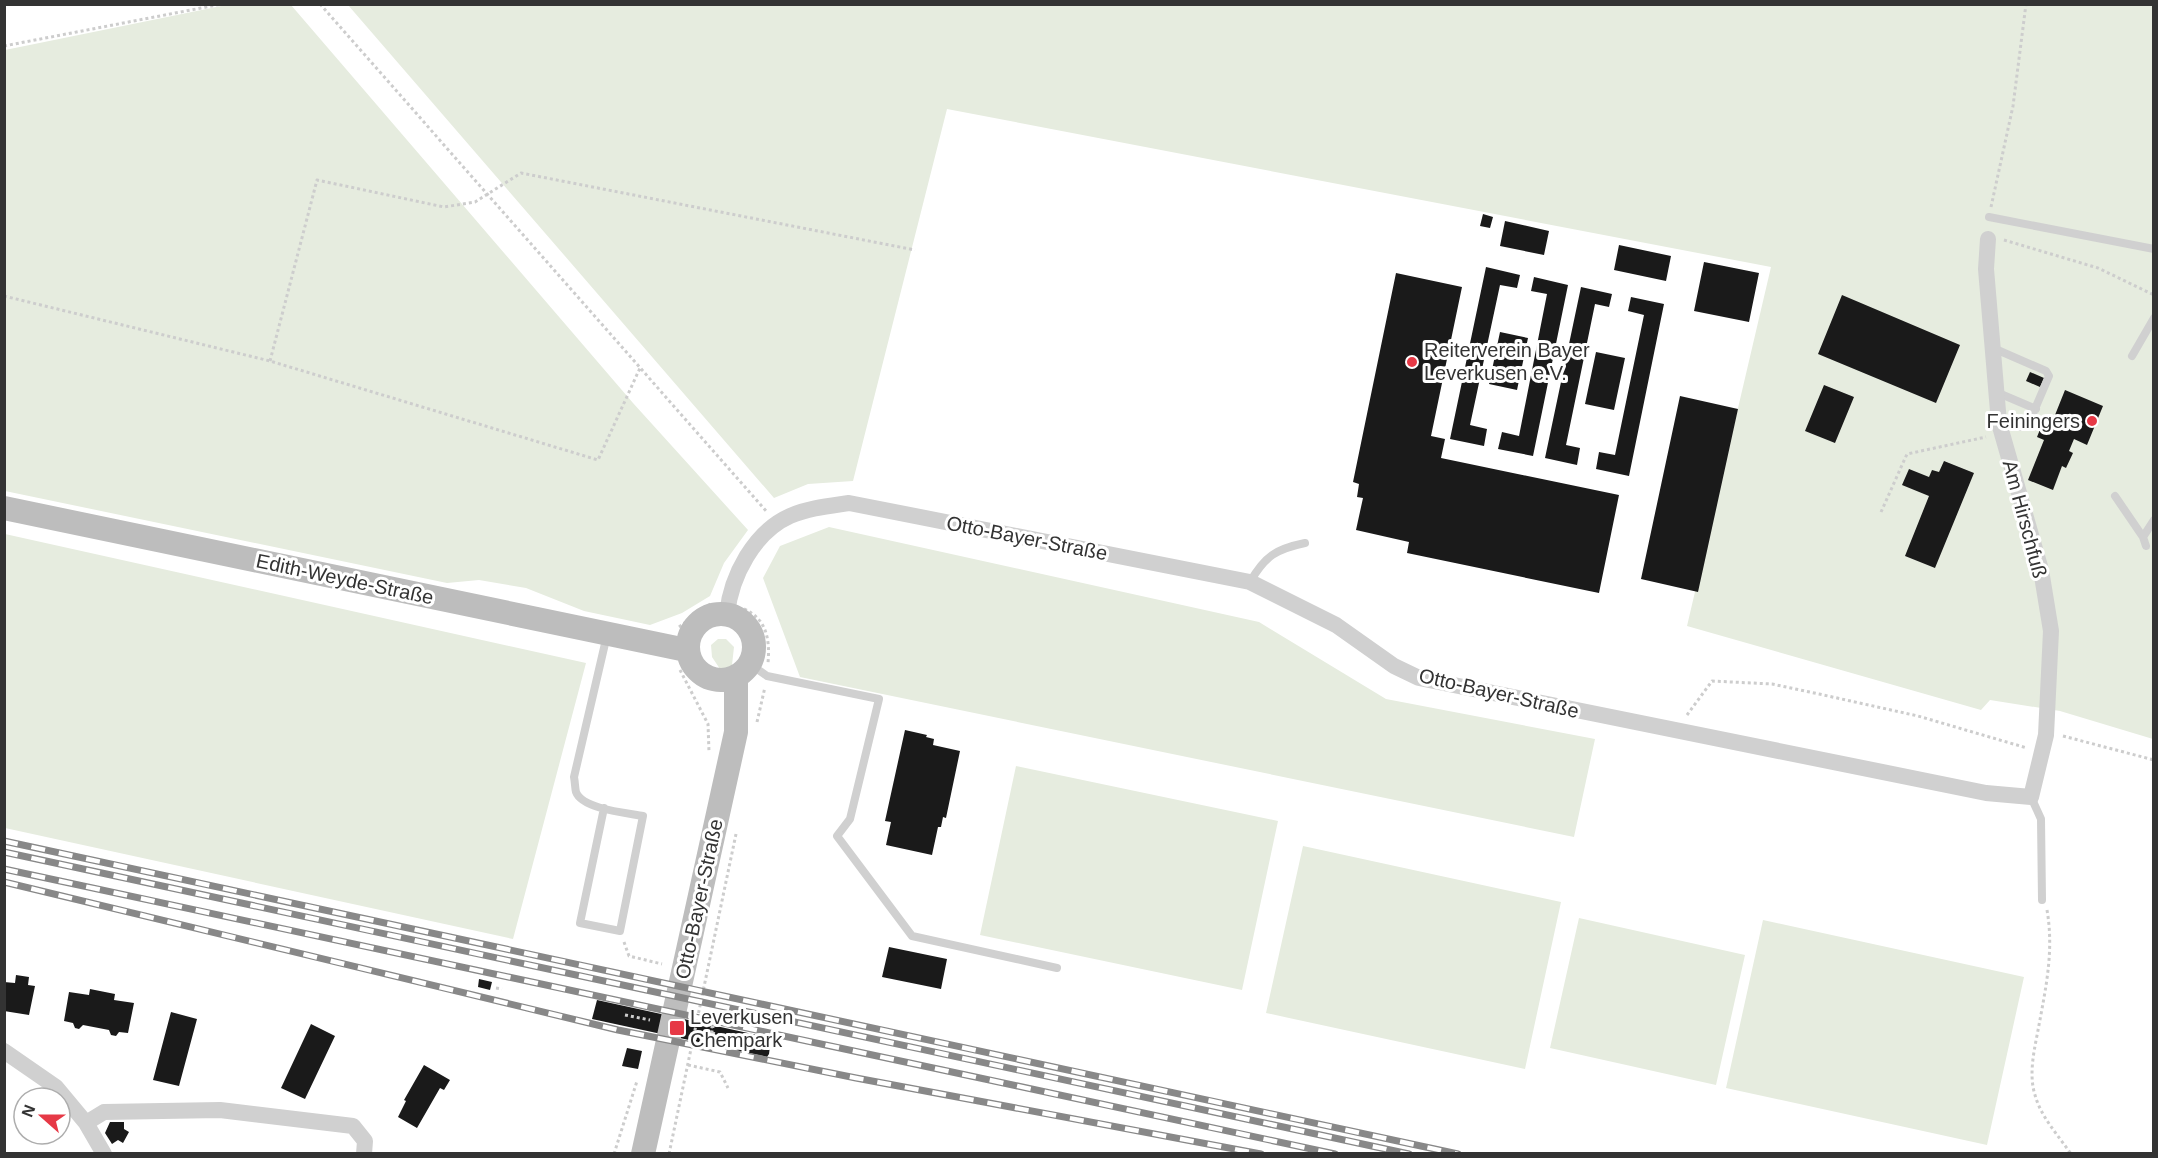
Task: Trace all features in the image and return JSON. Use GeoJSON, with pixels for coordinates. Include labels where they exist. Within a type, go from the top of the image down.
{"type":"FeatureCollection","features":[{"type":"Feature","properties":{"kind":"street","name":"Am Hirschfuß"},"geometry":{"type":"LineString","coordinates":[[1988,239],[1986,269],[1990,347],[2000,428],[2041,570],[2051,631],[2046,735],[2031,797]]}},
{"type":"Feature","properties":{"kind":"street","name":"Otto-Bayer-Straße"},"geometry":{"type":"LineString","coordinates":[[721,607],[751,549],[776,524],[813,508],[849,503],[1250,582],[1336,625],[1394,666],[1419,678],[1681,733],[1986,793],[2031,797]]}},
{"type":"Feature","properties":{"kind":"street","name":"Edith-Weyde-Straße"},"geometry":{"type":"LineString","coordinates":[[4,508],[679,649]]}},
{"type":"Feature","properties":{"kind":"street"},"geometry":{"type":"LineString","coordinates":[[721,607],[750,630],[754,650],[743,672],[710,679],[697,670],[679,649],[696,625],[721,607]]}},
{"type":"Feature","properties":{"kind":"street","name":"Otto-Bayer-Straße"},"geometry":{"type":"LineString","coordinates":[[643,1154],[736,732],[743,672]]}},
{"type":"Feature","properties":{"kind":"street"},"geometry":{"type":"LineString","coordinates":[[4,1051],[56,1088],[86,1123],[104,1154]]}},
{"type":"Feature","properties":{"kind":"street"},"geometry":{"type":"LineString","coordinates":[[86,1123],[104,1112],[140,1109],[231,1111],[353,1126],[365,1141],[364,1154]]}},
{"type":"Feature","properties":{"kind":"lane"},"geometry":{"type":"LineString","coordinates":[[1989,217],[2154,249]]}},
{"type":"Feature","properties":{"kind":"lane"},"geometry":{"type":"LineString","coordinates":[[2132,356],[2154,318]]}},
{"type":"Feature","properties":{"kind":"lane"},"geometry":{"type":"LineString","coordinates":[[1990,347],[2046,371],[2049,376],[2047,386],[2029,423],[2020,427],[2000,428]]}},
{"type":"Feature","properties":{"kind":"lane"},"geometry":{"type":"LineString","coordinates":[[1995,392],[2036,410]]}},
{"type":"Feature","properties":{"kind":"lane"},"geometry":{"type":"LineString","coordinates":[[2115,496],[2144,537],[2146,546]]}},
{"type":"Feature","properties":{"kind":"lane"},"geometry":{"type":"LineString","coordinates":[[2144,537],[2154,520]]}},
{"type":"Feature","properties":{"kind":"lane"},"geometry":{"type":"LineString","coordinates":[[1250,582],[1255,572],[1279,549],[1305,543]]}},
{"type":"Feature","properties":{"kind":"lane"},"geometry":{"type":"LineString","coordinates":[[604,808],[580,923],[620,931],[643,816],[586,804],[576,794],[574,777],[607,634]]}},
{"type":"Feature","properties":{"kind":"lane"},"geometry":{"type":"LineString","coordinates":[[743,672],[879,699],[850,819],[837,836],[912,936],[1058,968]]}},
{"type":"Feature","properties":{"kind":"lane"},"geometry":{"type":"LineString","coordinates":[[2031,797],[2041,819],[2042,900]]}},
{"type":"Feature","properties":{"kind":"path"},"geometry":{"type":"LineString","coordinates":[[4,46],[222,4]]}},
{"type":"Feature","properties":{"kind":"path"},"geometry":{"type":"LineString","coordinates":[[320,4],[771,517]]}},
{"type":"Feature","properties":{"kind":"path"},"geometry":{"type":"LineString","coordinates":[[1989,217],[2013,106],[2026,4]]}},
{"type":"Feature","properties":{"kind":"path"},"geometry":{"type":"LineString","coordinates":[[270,361],[317,180],[444,207],[475,202],[521,173],[915,250]]}},
{"type":"Feature","properties":{"kind":"path"},"geometry":{"type":"LineString","coordinates":[[1988,239],[2001,239],[2098,268],[2154,295]]}},
{"type":"Feature","properties":{"kind":"path"},"geometry":{"type":"LineString","coordinates":[[4,296],[270,361],[598,460],[640,368]]}},
{"type":"Feature","properties":{"kind":"path"},"geometry":{"type":"LineString","coordinates":[[1881,512],[1907,454],[2000,428]]}},
{"type":"Feature","properties":{"kind":"path"},"geometry":{"type":"LineString","coordinates":[[710,758],[708,724],[683,675],[677,629],[721,607]]}},
{"type":"Feature","properties":{"kind":"path"},"geometry":{"type":"LineString","coordinates":[[1681,733],[1682,723],[1712,681],[1733,681],[1772,684],[1918,716],[2043,754]]}},
{"type":"Feature","properties":{"kind":"path"},"geometry":{"type":"LineString","coordinates":[[2046,735],[2070,736],[2154,760]]}},
{"type":"Feature","properties":{"kind":"path"},"geometry":{"type":"LineString","coordinates":[[2042,900],[2047,908],[2052,934],[2034,1051],[2034,1093],[2040,1110],[2071,1154]]}},
{"type":"Feature","properties":{"kind":"path"},"geometry":{"type":"LineString","coordinates":[[620,931],[629,956],[662,964]]}},
{"type":"Feature","properties":{"kind":"path"},"geometry":{"type":"LineString","coordinates":[[660,973],[664,958]]}},
{"type":"Feature","properties":{"kind":"path"},"geometry":{"type":"LineString","coordinates":[[669,1154],[693,1030],[705,982]]}},
{"type":"Feature","properties":{"kind":"path"},"geometry":{"type":"LineString","coordinates":[[496,988],[502,989]]}},
{"type":"Feature","properties":{"kind":"path"},"geometry":{"type":"LineString","coordinates":[[625,1015],[650,1020]]}},
{"type":"Feature","properties":{"kind":"path"},"geometry":{"type":"LineString","coordinates":[[693,1038],[710,1041],[712,1033],[713,1028],[696,1024]]}},
{"type":"Feature","properties":{"kind":"path"},"geometry":{"type":"LineString","coordinates":[[712,1033],[728,1037]]}},
{"type":"Feature","properties":{"kind":"path"},"geometry":{"type":"LineString","coordinates":[[688,1065],[720,1072],[728,1088]]}},
{"type":"Feature","properties":{"kind":"path"},"geometry":{"type":"LineString","coordinates":[[614,1154],[637,1079]]}},
{"type":"Feature","properties":{"kind":"shaded area"},"geometry":{"type":"Polygon","coordinates":[[[226,5],[291,5],[633,403],[748,530],[724,563],[710,596],[682,613],[650,625],[584,611],[526,588],[479,580],[447,583],[5,491],[5,50],[226,5]]]}},
{"type":"Feature","properties":{"kind":"shaded area"},"geometry":{"type":"Polygon","coordinates":[[[348,5],[2153,5],[2153,739],[2060,711],[1990,700],[1981,710],[1687,626],[1771,267],[947,109],[853,481],[808,484],[774,498],[348,5]]]}},
{"type":"Feature","properties":{"kind":"shaded area"},"geometry":{"type":"Polygon","coordinates":[[[829,527],[1259,622],[1386,699],[1595,739],[1574,837],[800,677],[763,578],[780,546],[829,527]]]}},
{"type":"Feature","properties":{"kind":"shaded area"},"geometry":{"type":"Polygon","coordinates":[[[5,534],[586,663],[513,939],[5,828],[5,534]]]}},
{"type":"Feature","properties":{"kind":"shaded area"},"geometry":{"type":"Polygon","coordinates":[[[718,639],[726,639],[734,647],[732,665],[727,670],[720,669],[712,657],[711,645],[718,639]]]}},
{"type":"Feature","properties":{"kind":"shaded area"},"geometry":{"type":"Polygon","coordinates":[[[1016,766],[1278,821],[1242,990],[980,935],[1016,766]]]}},
{"type":"Feature","properties":{"kind":"shaded area"},"geometry":{"type":"Polygon","coordinates":[[[1303,846],[1561,902],[1525,1069],[1266,1013],[1303,846]]]}},
{"type":"Feature","properties":{"kind":"shaded area"},"geometry":{"type":"Polygon","coordinates":[[[1579,918],[1745,955],[1716,1085],[1550,1048],[1579,918]]]}},
{"type":"Feature","properties":{"kind":"shaded area"},"geometry":{"type":"Polygon","coordinates":[[[1763,920],[2024,977],[1987,1145],[1726,1088],[1763,920]]]}},
{"type":"Feature","properties":{"kind":"building"},"geometry":{"type":"Polygon","coordinates":[[[1483,214],[1493,217],[1490,228],[1480,226],[1483,214]]]}},
{"type":"Feature","properties":{"kind":"building"},"geometry":{"type":"Polygon","coordinates":[[[1505,221],[1549,231],[1544,255],[1500,246],[1505,221]]]}},
{"type":"Feature","properties":{"kind":"building"},"geometry":{"type":"Polygon","coordinates":[[[1619,245],[1671,256],[1666,281],[1614,270],[1619,245]]]}},
{"type":"Feature","properties":{"kind":"building"},"geometry":{"type":"Polygon","coordinates":[[[1704,262],[1759,273],[1749,322],[1694,311],[1704,262]]]}},
{"type":"Feature","properties":{"kind":"building"},"geometry":{"type":"Polygon","coordinates":[[[1486,267],[1520,275],[1517,288],[1500,285],[1470,425],[1487,429],[1484,446],[1450,439],[1486,267]]]}},
{"type":"Feature","properties":{"kind":"building","name":"Reiterverein Bayer Leverkusen e.V."},"geometry":{"type":"Polygon","coordinates":[[[1396,273],[1462,287],[1431,436],[1445,439],[1441,458],[1619,495],[1599,593],[1407,553],[1409,542],[1356,530],[1363,498],[1357,497],[1359,484],[1353,482],[1396,273]]]}},
{"type":"Feature","properties":{"kind":"building"},"geometry":{"type":"Polygon","coordinates":[[[1534,277],[1568,285],[1533,456],[1498,449],[1502,432],[1519,436],[1547,294],[1531,291],[1534,277]]]}},
{"type":"Feature","properties":{"kind":"building"},"geometry":{"type":"Polygon","coordinates":[[[1581,287],[1612,294],[1609,307],[1595,304],[1566,445],[1580,448],[1577,465],[1545,458],[1581,287]]]}},
{"type":"Feature","properties":{"kind":"building"},"geometry":{"type":"Polygon","coordinates":[[[1842,295],[1960,345],[1936,403],[1818,354],[1842,295]]]}},
{"type":"Feature","properties":{"kind":"building"},"geometry":{"type":"Polygon","coordinates":[[[1631,297],[1664,304],[1629,476],[1596,469],[1599,452],[1615,455],[1644,315],[1628,311],[1631,297]]]}},
{"type":"Feature","properties":{"kind":"building"},"geometry":{"type":"Polygon","coordinates":[[[1500,332],[1528,338],[1517,390],[1489,384],[1500,332]]]}},
{"type":"Feature","properties":{"kind":"building"},"geometry":{"type":"Polygon","coordinates":[[[1596,352],[1625,358],[1614,410],[1585,404],[1596,352]]]}},
{"type":"Feature","properties":{"kind":"building"},"geometry":{"type":"Polygon","coordinates":[[[2030,372],[2044,378],[2040,387],[2026,381],[2030,372]]]}},
{"type":"Feature","properties":{"kind":"building"},"geometry":{"type":"Polygon","coordinates":[[[1824,385],[1854,397],[1835,443],[1805,431],[1824,385]]]}},
{"type":"Feature","properties":{"kind":"building"},"geometry":{"type":"Polygon","coordinates":[[[2065,390],[2103,406],[2087,445],[2074,439],[2069,451],[2073,453],[2066,468],[2062,466],[2053,490],[2028,480],[2044,440],[2037,437],[2041,427],[2049,430],[2065,390]]]}},
{"type":"Feature","properties":{"kind":"building"},"geometry":{"type":"Polygon","coordinates":[[[1680,396],[1738,409],[1698,592],[1641,579],[1680,396]]]}},
{"type":"Feature","properties":{"kind":"building"},"geometry":{"type":"Polygon","coordinates":[[[1944,461],[1974,473],[1935,568],[1905,556],[1929,496],[1902,485],[1909,469],[1929,477],[1932,470],[1939,472],[1944,461]]]}},
{"type":"Feature","properties":{"kind":"building"},"geometry":{"type":"Polygon","coordinates":[[[905,730],[927,735],[926,737],[934,739],[933,745],[960,751],[946,818],[943,817],[941,827],[938,827],[932,855],[886,845],[891,822],[885,821],[905,730]]]}},
{"type":"Feature","properties":{"kind":"building"},"geometry":{"type":"Polygon","coordinates":[[[889,947],[947,959],[941,989],[882,977],[889,947]]]}},
{"type":"Feature","properties":{"kind":"building"},"geometry":{"type":"Polygon","coordinates":[[[16,975],[29,977],[28,985],[35,986],[29,1015],[4,1011],[4,982],[15,983],[16,975]]]}},
{"type":"Feature","properties":{"kind":"building"},"geometry":{"type":"Polygon","coordinates":[[[479,979],[492,982],[490,990],[478,987],[479,979]]]}},
{"type":"Feature","properties":{"kind":"building"},"geometry":{"type":"Polygon","coordinates":[[[90,989],[115,994],[114,1000],[134,1003],[128,1033],[119,1032],[116,1036],[111,1035],[109,1030],[83,1025],[79,1029],[75,1028],[73,1023],[64,1021],[69,992],[89,995],[90,989]]]}},
{"type":"Feature","properties":{"kind":"building"},"geometry":{"type":"Polygon","coordinates":[[[597,1000],[771,1038],[769,1054],[767,1057],[592,1019],[597,1000]]]}},
{"type":"Feature","properties":{"kind":"building"},"geometry":{"type":"Polygon","coordinates":[[[171,1012],[197,1019],[179,1086],[153,1080],[171,1012]]]}},
{"type":"Feature","properties":{"kind":"building"},"geometry":{"type":"Polygon","coordinates":[[[311,1024],[335,1036],[305,1099],[281,1088],[311,1024]]]}},
{"type":"Feature","properties":{"kind":"building"},"geometry":{"type":"Polygon","coordinates":[[[627,1048],[642,1051],[638,1069],[622,1066],[627,1048]]]}},
{"type":"Feature","properties":{"kind":"building"},"geometry":{"type":"Polygon","coordinates":[[[424,1065],[450,1080],[444,1090],[440,1088],[417,1128],[398,1117],[406,1101],[404,1100],[424,1065]]]}},
{"type":"Feature","properties":{"kind":"building"},"geometry":{"type":"Polygon","coordinates":[[[110,1122],[124,1122],[124,1129],[129,1132],[123,1143],[118,1140],[112,1144],[105,1133],[110,1122]]]}},
{"type":"Feature","properties":{"kind":"railway"},"geometry":{"type":"LineString","coordinates":[[4,841],[1458,1154]]}},
{"type":"Feature","properties":{"kind":"railway"},"geometry":{"type":"LineString","coordinates":[[4,852],[1409,1154]]}},
{"type":"Feature","properties":{"kind":"railway"},"geometry":{"type":"LineString","coordinates":[[4,869],[1335,1154]]}},
{"type":"Feature","properties":{"kind":"railway"},"geometry":{"type":"LineString","coordinates":[[4,882],[618,1030],[856,1078],[1261,1154]]}},
{"type":"Feature","properties":{"kind":"place","name":"Reiterverein Bayer Leverkusen e.V."},"geometry":{"type":"Point","coordinates":[1412,362]}},
{"type":"Feature","properties":{"kind":"place","name":"Feiningers"},"geometry":{"type":"Point","coordinates":[2092,421]}},
{"type":"Feature","properties":{"kind":"place","name":"Leverkusen Chempark"},"geometry":{"type":"Point","coordinates":[677,1028]}}]}
